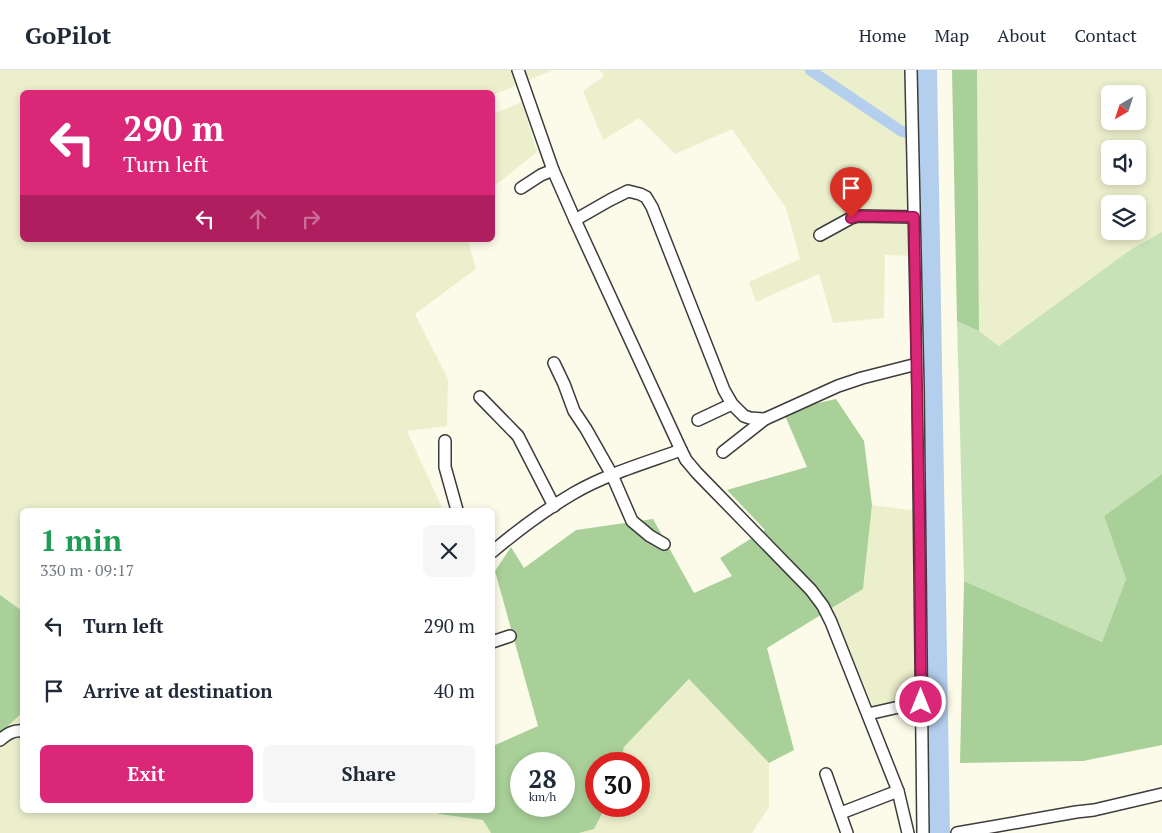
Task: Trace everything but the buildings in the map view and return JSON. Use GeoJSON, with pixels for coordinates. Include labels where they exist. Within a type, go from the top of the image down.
{"type":"FeatureCollection","features":[{"type":"Feature","properties":{"kind":"street"},"geometry":{"type":"LineString","coordinates":[[518,70],[553,170],[574,220],[686,460],[696,473],[811,590],[823,606],[898,792],[908,833]]}},
{"type":"Feature","properties":{"kind":"street"},"geometry":{"type":"LineString","coordinates":[[911,70],[923,833]]}},
{"type":"Feature","properties":{"kind":"street"},"geometry":{"type":"LineString","coordinates":[[521,188],[541,175],[553,170]]}},
{"type":"Feature","properties":{"kind":"street"},"geometry":{"type":"LineString","coordinates":[[574,220],[628,191],[646,197],[724,390],[732,404],[744,416],[765,419]]}},
{"type":"Feature","properties":{"kind":"street"},"geometry":{"type":"LineString","coordinates":[[820,235],[858,216],[914,217]]}},
{"type":"Feature","properties":{"kind":"street"},"geometry":{"type":"LineString","coordinates":[[554,363],[574,411],[612,475],[632,522],[664,544]]}},
{"type":"Feature","properties":{"kind":"street"},"geometry":{"type":"LineString","coordinates":[[723,452],[765,419],[838,386],[917,364]]}},
{"type":"Feature","properties":{"kind":"street"},"geometry":{"type":"LineString","coordinates":[[480,397],[518,436],[554,506]]}},
{"type":"Feature","properties":{"kind":"street"},"geometry":{"type":"LineString","coordinates":[[698,420],[732,404]]}},
{"type":"Feature","properties":{"kind":"street"},"geometry":{"type":"LineString","coordinates":[[445,441],[445,467],[456,508]]}},
{"type":"Feature","properties":{"kind":"street"},"geometry":{"type":"LineString","coordinates":[[495,550],[575,492],[612,475],[681,450]]}},
{"type":"Feature","properties":{"kind":"street"},"geometry":{"type":"LineString","coordinates":[[495,641],[510,636]]}},
{"type":"Feature","properties":{"kind":"street"},"geometry":{"type":"LineString","coordinates":[[868,714],[921,702]]}},
{"type":"Feature","properties":{"kind":"street"},"geometry":{"type":"LineString","coordinates":[[0,740],[10,733],[20,731]]}},
{"type":"Feature","properties":{"kind":"street"},"geometry":{"type":"LineString","coordinates":[[826,774],[847,833]]}},
{"type":"Feature","properties":{"kind":"street"},"geometry":{"type":"LineString","coordinates":[[840,813],[898,792]]}},
{"type":"Feature","properties":{"kind":"street"},"geometry":{"type":"LineString","coordinates":[[957,833],[996,830],[1162,794]]}},
{"type":"Feature","properties":{"kind":"green space"},"geometry":{"type":"Polygon","coordinates":[[[0,70],[553,70],[495,94],[495,90],[20,90],[20,242],[469,242],[476,269],[415,314],[448,379],[447,426],[407,431],[442,508],[20,508],[20,813],[438,813],[484,820],[491,833],[0,833],[0,70]]]}},
{"type":"Feature","properties":{"kind":"green space"},"geometry":{"type":"Polygon","coordinates":[[[600,70],[908,70],[911,256],[885,255],[884,318],[833,323],[819,274],[756,302],[749,282],[800,259],[786,208],[732,129],[675,154],[639,118],[603,140],[583,91],[604,76],[600,70]]]}},
{"type":"Feature","properties":{"kind":"green space"},"geometry":{"type":"Polygon","coordinates":[[[952,70],[977,70],[979,331],[957,321],[952,70]]]}},
{"type":"Feature","properties":{"kind":"green space"},"geometry":{"type":"Polygon","coordinates":[[[977,70],[1162,70],[1162,232],[1130,250],[999,346],[979,331],[977,70]]]}},
{"type":"Feature","properties":{"kind":"green space"},"geometry":{"type":"Polygon","coordinates":[[[522,102],[537,152],[495,185],[495,113],[522,102]]]}},
{"type":"Feature","properties":{"kind":"green space"},"geometry":{"type":"Polygon","coordinates":[[[1162,232],[1162,474],[1104,516],[1126,579],[1102,642],[964,581],[957,321],[979,331],[999,346],[1130,250],[1162,232]]]}},
{"type":"Feature","properties":{"kind":"green space"},"geometry":{"type":"Polygon","coordinates":[[[836,399],[864,441],[872,505],[863,589],[767,648],[794,750],[769,763],[689,679],[624,747],[623,752],[585,752],[585,817],[600,817],[594,829],[579,833],[491,833],[483,820],[439,814],[495,813],[495,745],[538,726],[495,571],[511,547],[524,568],[576,530],[653,519],[694,593],[732,576],[720,558],[765,530],[727,490],[807,467],[783,411],[836,399]]]}},
{"type":"Feature","properties":{"kind":"green space"},"geometry":{"type":"Polygon","coordinates":[[[1162,474],[1162,745],[1083,761],[960,763],[964,581],[1102,642],[1126,579],[1104,516],[1162,474]]]}},
{"type":"Feature","properties":{"kind":"green space"},"geometry":{"type":"Polygon","coordinates":[[[872,505],[919,511],[923,699],[874,708],[832,609],[863,589],[872,505]]]}},
{"type":"Feature","properties":{"kind":"green space"},"geometry":{"type":"Polygon","coordinates":[[[0,595],[20,610],[20,715],[0,733],[0,595]]]}},
{"type":"Feature","properties":{"kind":"green space"},"geometry":{"type":"Polygon","coordinates":[[[690,679],[769,763],[769,807],[752,833],[579,833],[594,829],[600,817],[650,817],[650,752],[623,752],[624,747],[690,679]]]}},
{"type":"Feature","properties":{"kind":"waterway"},"geometry":{"type":"LineString","coordinates":[[810,70],[901,131],[928,139]]}},
{"type":"Feature","properties":{"kind":"waterway"},"geometry":{"type":"LineString","coordinates":[[927,70],[940,833]]}},
{"type":"Feature","properties":{"kind":"route"},"geometry":{"type":"LineString","coordinates":[[851,218],[858,216],[914,217],[918,390],[921,702]]}}]}
